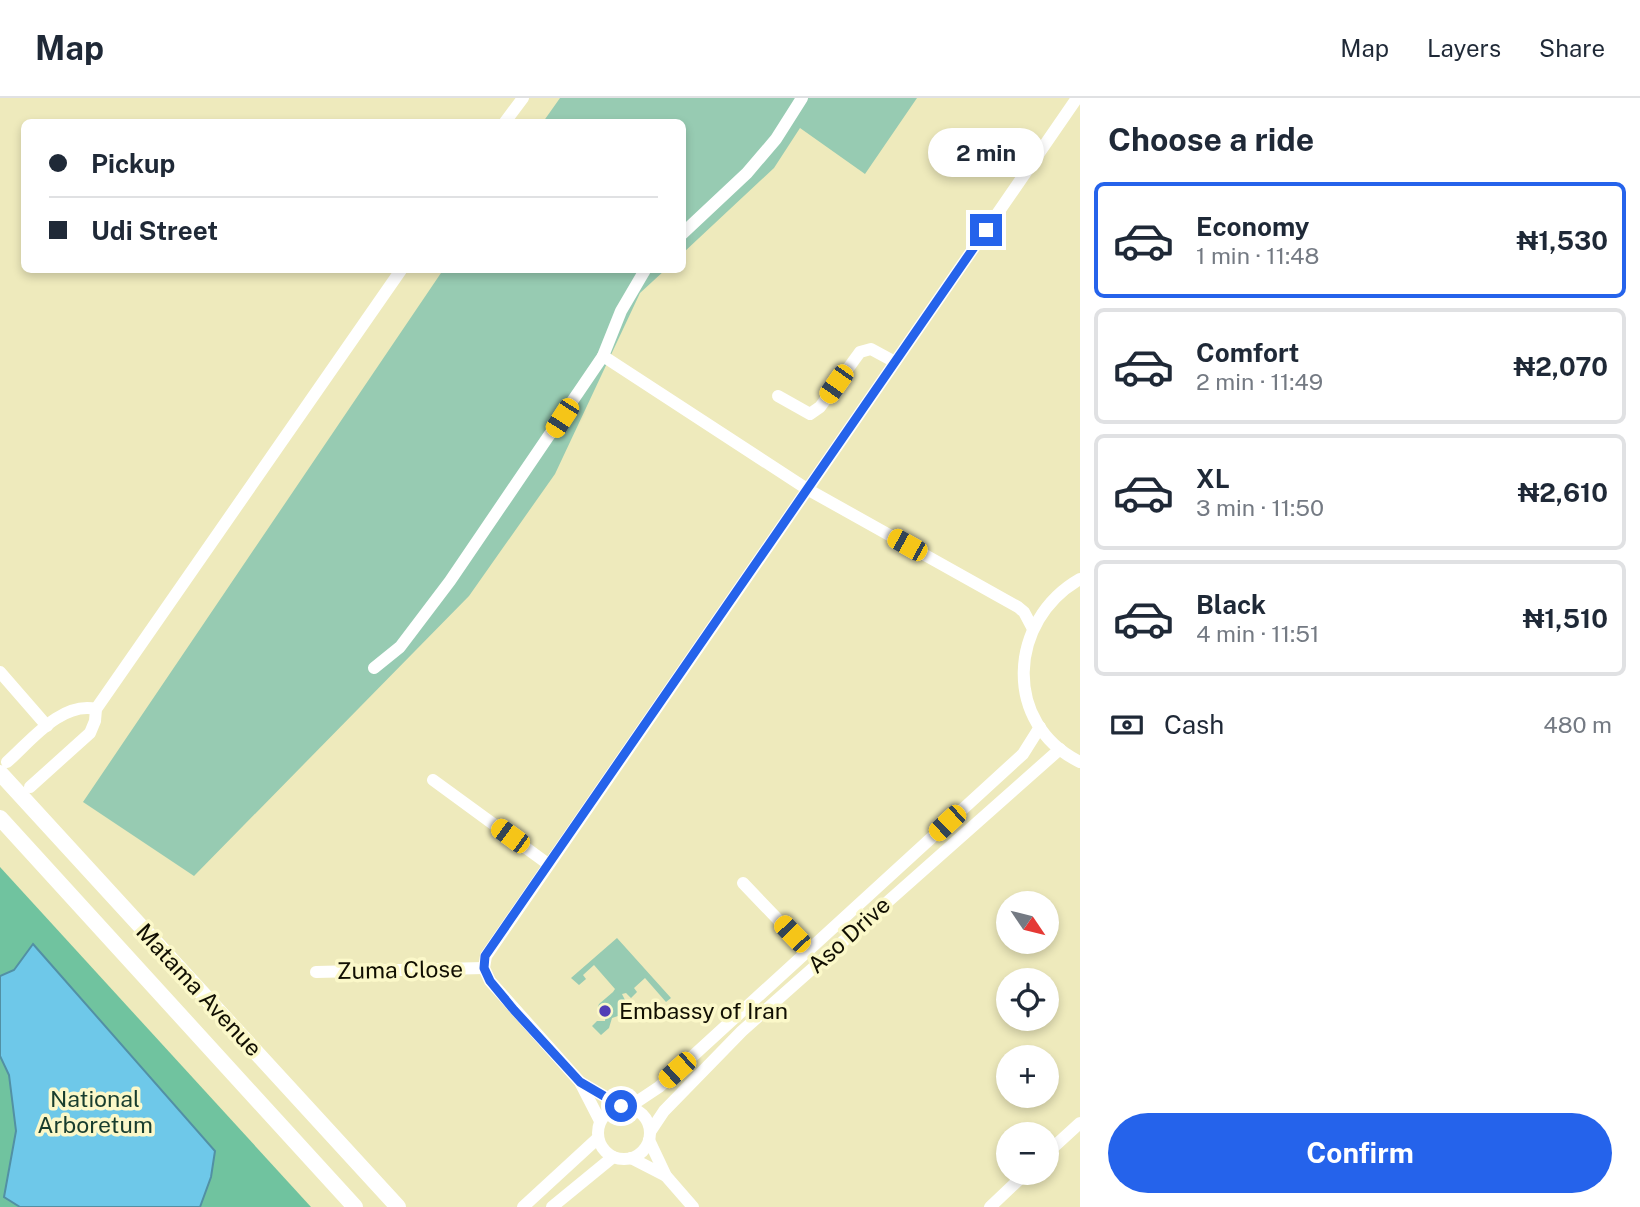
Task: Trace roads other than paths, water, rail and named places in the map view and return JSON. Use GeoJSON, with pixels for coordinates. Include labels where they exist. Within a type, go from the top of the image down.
{"type":"FeatureCollection","features":[{"type":"Feature","properties":{"kind":"main road","name":"Matama Avenue"},"geometry":{"type":"LineString","coordinates":[[3,768],[398,1207]]}},
{"type":"Feature","properties":{"kind":"main road","name":"Matama Avenue"},"geometry":{"type":"LineString","coordinates":[[0,818],[355,1207]]}},
{"type":"Feature","properties":{"kind":"street"},"geometry":{"type":"LineString","coordinates":[[507,119],[523,98]]}},
{"type":"Feature","properties":{"kind":"street"},"geometry":{"type":"LineString","coordinates":[[686,230],[747,173],[776,139],[802,98]]}},
{"type":"Feature","properties":{"kind":"street"},"geometry":{"type":"LineString","coordinates":[[600,1121],[580,1082],[490,981],[484,968],[485,956],[1077,98]]}},
{"type":"Feature","properties":{"kind":"street"},"geometry":{"type":"LineString","coordinates":[[30,787],[90,733],[96,709],[399,273]]}},
{"type":"Feature","properties":{"kind":"street"},"geometry":{"type":"LineString","coordinates":[[374,668],[400,648],[450,581],[603,356],[626,302],[643,273]]}},
{"type":"Feature","properties":{"kind":"street"},"geometry":{"type":"LineString","coordinates":[[778,396],[810,414],[820,407],[860,352],[871,349],[895,362]]}},
{"type":"Feature","properties":{"kind":"street"},"geometry":{"type":"LineString","coordinates":[[603,356],[807,489],[1018,607],[1024,612],[1032,629]]}},
{"type":"Feature","properties":{"kind":"street"},"geometry":{"type":"LineString","coordinates":[[1080,579],[1050,601],[1032,629],[1024,657],[1023,677],[1026,698],[1040,727],[1059,749],[1080,762]]}},
{"type":"Feature","properties":{"kind":"street"},"geometry":{"type":"LineString","coordinates":[[0,672],[47,726]]}},
{"type":"Feature","properties":{"kind":"street"},"geometry":{"type":"LineString","coordinates":[[3,768],[47,726],[69,711],[85,707],[96,709]]}},
{"type":"Feature","properties":{"kind":"street","name":"Aso Drive"},"geometry":{"type":"LineString","coordinates":[[625,1106],[659,1087],[1023,754],[1040,727]]}},
{"type":"Feature","properties":{"kind":"street","name":"Aso Drive"},"geometry":{"type":"LineString","coordinates":[[649,1136],[664,1111],[743,1031],[1059,749]]}},
{"type":"Feature","properties":{"kind":"street"},"geometry":{"type":"LineString","coordinates":[[433,780],[548,864]]}},
{"type":"Feature","properties":{"kind":"street"},"geometry":{"type":"LineString","coordinates":[[743,883],[807,951]]}},
{"type":"Feature","properties":{"kind":"street","name":"Zuma Close"},"geometry":{"type":"LineString","coordinates":[[316,972],[484,968]]}},
{"type":"Feature","properties":{"kind":"street"},"geometry":{"type":"LineString","coordinates":[[580,1082],[644,1116],[649,1136],[666,1176],[693,1207]]}},
{"type":"Feature","properties":{"kind":"street"},"geometry":{"type":"LineString","coordinates":[[523,1207],[597,1138],[600,1121],[605,1114],[625,1106]]}},
{"type":"Feature","properties":{"kind":"street"},"geometry":{"type":"LineString","coordinates":[[1059,1142],[1080,1123]]}},
{"type":"Feature","properties":{"kind":"street"},"geometry":{"type":"LineString","coordinates":[[631,1158],[645,1148],[649,1136]]}},
{"type":"Feature","properties":{"kind":"street"},"geometry":{"type":"LineString","coordinates":[[597,1138],[606,1153],[613,1157],[631,1158],[666,1176]]}},
{"type":"Feature","properties":{"kind":"street"},"geometry":{"type":"LineString","coordinates":[[552,1207],[613,1157]]}},
{"type":"Feature","properties":{"kind":"street"},"geometry":{"type":"LineString","coordinates":[[990,1207],[1013,1185]]}},
{"type":"Feature","properties":{"kind":"water","name":"National Arboretum"},"geometry":{"type":"Polygon","coordinates":[[[33,944],[215,1151],[211,1177],[200,1207],[20,1207],[4,1197],[16,1131],[9,1075],[0,1056],[0,976],[14,970],[33,944]]]}},
{"type":"Feature","properties":{"kind":"place","name":"Embassy of Iran"},"geometry":{"type":"Point","coordinates":[605,1011]}}]}
